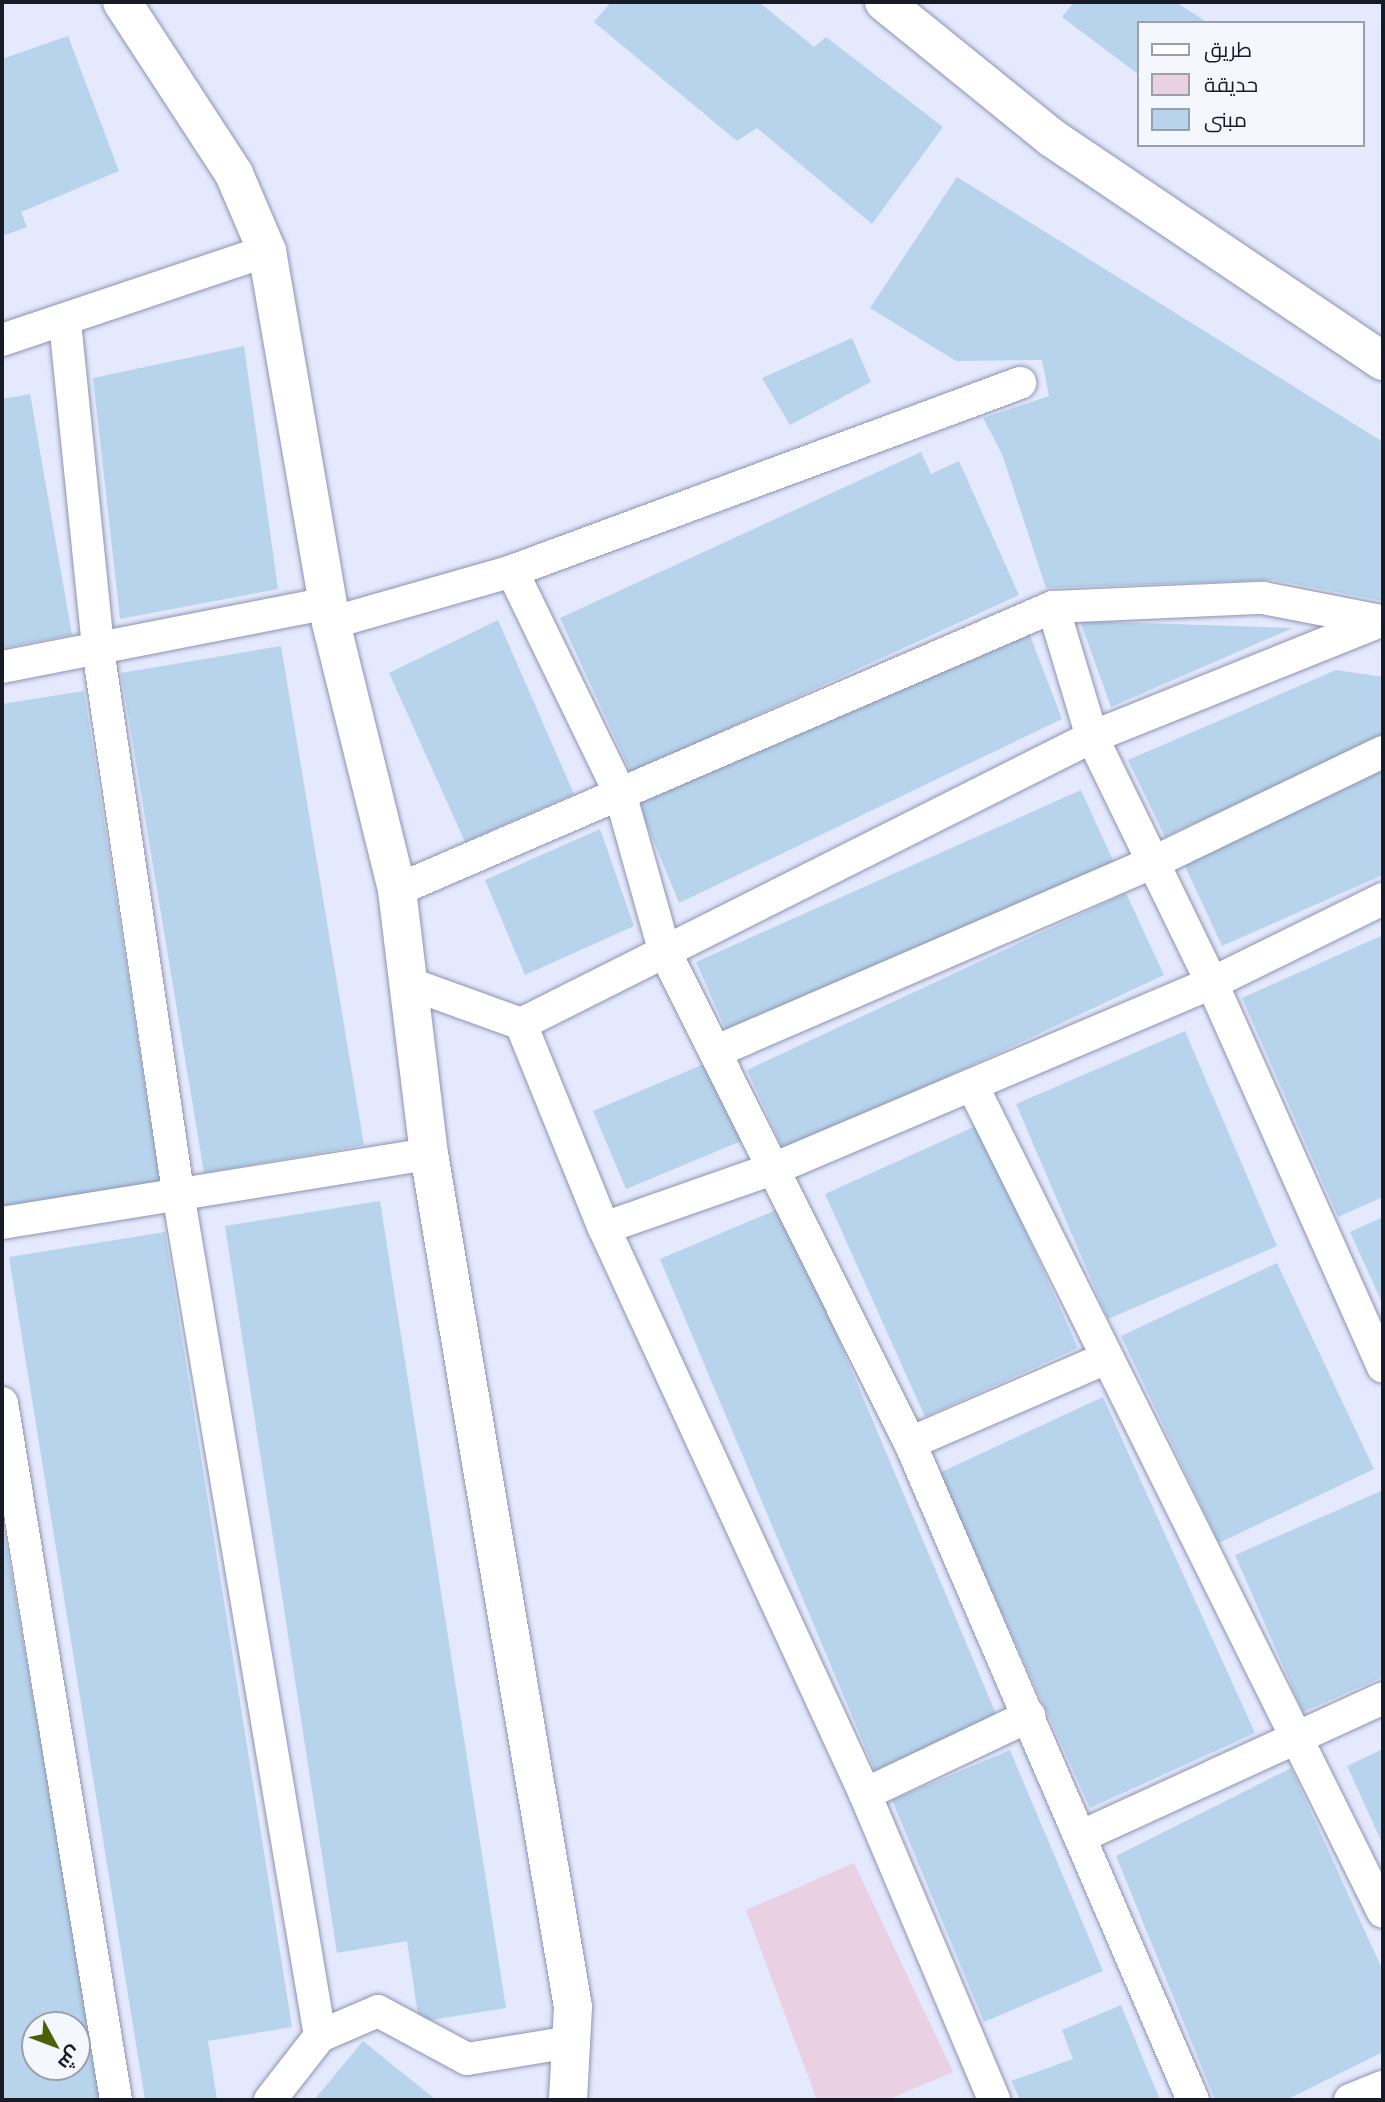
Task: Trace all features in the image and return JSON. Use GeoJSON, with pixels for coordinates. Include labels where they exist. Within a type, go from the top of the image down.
{"type":"FeatureCollection","features":[{"type":"Feature","properties":{"kind":"street"},"geometry":{"type":"LineString","coordinates":[[122,2],[234,174],[267,251],[329,612],[397,890],[429,1154],[573,2007],[568,2100]]}},
{"type":"Feature","properties":{"kind":"street"},"geometry":{"type":"LineString","coordinates":[[884,2],[1052,138],[1383,362]]}},
{"type":"Feature","properties":{"kind":"street"},"geometry":{"type":"LineString","coordinates":[[2,340],[65,322],[267,251]]}},
{"type":"Feature","properties":{"kind":"street"},"geometry":{"type":"LineString","coordinates":[[65,322],[98,649],[179,1199],[320,2036]]}},
{"type":"Feature","properties":{"kind":"street"},"geometry":{"type":"LineString","coordinates":[[2,667],[329,612],[512,570],[1020,383]]}},
{"type":"Feature","properties":{"kind":"street"},"geometry":{"type":"LineString","coordinates":[[512,570],[620,793],[664,950],[778,1167],[910,1443],[1082,1836],[1193,2100]]}},
{"type":"Feature","properties":{"kind":"street"},"geometry":{"type":"LineString","coordinates":[[397,890],[1053,607],[1263,598],[1382,621]]}},
{"type":"Feature","properties":{"kind":"street"},"geometry":{"type":"LineString","coordinates":[[1053,607],[1092,737],[1150,864],[1212,984],[1383,1367]]}},
{"type":"Feature","properties":{"kind":"street"},"geometry":{"type":"LineString","coordinates":[[408,984],[522,1024],[664,950],[1092,737],[1382,621]]}},
{"type":"Feature","properties":{"kind":"street"},"geometry":{"type":"LineString","coordinates":[[717,1051],[1150,864],[1383,752]]}},
{"type":"Feature","properties":{"kind":"street"},"geometry":{"type":"LineString","coordinates":[[604,1228],[778,1167],[1212,984],[1383,899]]}},
{"type":"Feature","properties":{"kind":"street"},"geometry":{"type":"LineString","coordinates":[[522,1024],[604,1228],[865,1794],[995,2100]]}},
{"type":"Feature","properties":{"kind":"street"},"geometry":{"type":"LineString","coordinates":[[972,1085],[1104,1359],[1299,1736],[1383,1912]]}},
{"type":"Feature","properties":{"kind":"street"},"geometry":{"type":"LineString","coordinates":[[2,1223],[179,1199],[429,1154]]}},
{"type":"Feature","properties":{"kind":"street"},"geometry":{"type":"LineString","coordinates":[[910,1443],[1104,1359]]}},
{"type":"Feature","properties":{"kind":"street"},"geometry":{"type":"LineString","coordinates":[[2,1403],[116,2100]]}},
{"type":"Feature","properties":{"kind":"street"},"geometry":{"type":"LineString","coordinates":[[1082,1836],[1383,1698]]}},
{"type":"Feature","properties":{"kind":"street"},"geometry":{"type":"LineString","coordinates":[[865,1794],[1029,1716]]}},
{"type":"Feature","properties":{"kind":"street"},"geometry":{"type":"LineString","coordinates":[[270,2100],[320,2036],[378,2011],[467,2059],[571,2042]]}},
{"type":"Feature","properties":{"kind":"street"},"geometry":{"type":"LineString","coordinates":[[1350,2100],[1383,2087]]}},
{"type":"Feature","properties":{"kind":"green space"},"geometry":{"type":"Polygon","coordinates":[[[854,1863],[953,2072],[887,2100],[817,2100],[746,1910],[854,1863]]]}},
{"type":"Feature","properties":{"kind":"building"},"geometry":{"type":"Polygon","coordinates":[[[611,2],[759,2],[814,47],[826,37],[943,127],[872,224],[757,128],[737,141],[594,22],[611,2]]]}},
{"type":"Feature","properties":{"kind":"building"},"geometry":{"type":"Polygon","coordinates":[[[1074,2],[1176,2],[1205,21],[1136,21],[1136,72],[1062,17],[1074,2]]]}},
{"type":"Feature","properties":{"kind":"building"},"geometry":{"type":"Polygon","coordinates":[[[68,36],[119,171],[21,212],[27,227],[2,236],[2,59],[68,36]]]}},
{"type":"Feature","properties":{"kind":"building"},"geometry":{"type":"Polygon","coordinates":[[[957,177],[1383,442],[1383,601],[1273,580],[1046,588],[1002,454],[983,418],[1049,396],[1042,360],[956,361],[870,308],[957,177]]]}},
{"type":"Feature","properties":{"kind":"building"},"geometry":{"type":"Polygon","coordinates":[[[852,338],[871,382],[790,425],[762,378],[852,338]]]}},
{"type":"Feature","properties":{"kind":"building"},"geometry":{"type":"Polygon","coordinates":[[[244,346],[278,589],[120,619],[93,378],[244,346]]]}},
{"type":"Feature","properties":{"kind":"building"},"geometry":{"type":"Polygon","coordinates":[[[30,394],[72,635],[2,648],[2,399],[30,394]]]}},
{"type":"Feature","properties":{"kind":"building"},"geometry":{"type":"Polygon","coordinates":[[[921,452],[931,474],[959,461],[1019,595],[631,773],[560,618],[921,452]]]}},
{"type":"Feature","properties":{"kind":"building"},"geometry":{"type":"Polygon","coordinates":[[[498,620],[574,794],[465,842],[389,673],[498,620]]]}},
{"type":"Feature","properties":{"kind":"building"},"geometry":{"type":"Polygon","coordinates":[[[1080,621],[1293,628],[1111,707],[1080,621]]]}},
{"type":"Feature","properties":{"kind":"building"},"geometry":{"type":"Polygon","coordinates":[[[1028,630],[1062,719],[679,903],[637,801],[1028,630]]]}},
{"type":"Feature","properties":{"kind":"building"},"geometry":{"type":"Polygon","coordinates":[[[281,646],[364,1145],[204,1173],[121,673],[281,646]]]}},
{"type":"Feature","properties":{"kind":"building"},"geometry":{"type":"Polygon","coordinates":[[[1336,670],[1383,677],[1383,737],[1165,837],[1128,760],[1336,670]]]}},
{"type":"Feature","properties":{"kind":"building"},"geometry":{"type":"Polygon","coordinates":[[[84,691],[160,1183],[2,1209],[2,704],[84,691]]]}},
{"type":"Feature","properties":{"kind":"building"},"geometry":{"type":"Polygon","coordinates":[[[1383,770],[1383,875],[1222,946],[1184,864],[1383,770]]]}},
{"type":"Feature","properties":{"kind":"building"},"geometry":{"type":"Polygon","coordinates":[[[1081,790],[1116,867],[730,1039],[696,962],[1081,790]]]}},
{"type":"Feature","properties":{"kind":"building"},"geometry":{"type":"Polygon","coordinates":[[[600,829],[634,926],[525,975],[485,880],[600,829]]]}},
{"type":"Feature","properties":{"kind":"building"},"geometry":{"type":"Polygon","coordinates":[[[1126,893],[1164,975],[785,1153],[747,1070],[1126,893]]]}},
{"type":"Feature","properties":{"kind":"building"},"geometry":{"type":"Polygon","coordinates":[[[1383,935],[1383,1197],[1338,1217],[1242,998],[1383,935]]]}},
{"type":"Feature","properties":{"kind":"building"},"geometry":{"type":"Polygon","coordinates":[[[1185,1031],[1277,1246],[1108,1319],[1016,1104],[1185,1031]]]}},
{"type":"Feature","properties":{"kind":"building"},"geometry":{"type":"Polygon","coordinates":[[[711,1061],[744,1140],[626,1189],[593,1111],[711,1061]]]}},
{"type":"Feature","properties":{"kind":"building"},"geometry":{"type":"Polygon","coordinates":[[[978,1125],[1078,1348],[925,1417],[825,1194],[978,1125]]]}},
{"type":"Feature","properties":{"kind":"building"},"geometry":{"type":"Polygon","coordinates":[[[380,1201],[506,2008],[419,2022],[407,1941],[337,1953],[225,1226],[380,1201]]]}},
{"type":"Feature","properties":{"kind":"building"},"geometry":{"type":"Polygon","coordinates":[[[783,1207],[999,1721],[876,1773],[660,1259],[783,1207]]]}},
{"type":"Feature","properties":{"kind":"building"},"geometry":{"type":"Polygon","coordinates":[[[1383,1217],[1383,1305],[1350,1232],[1383,1217]]]}},
{"type":"Feature","properties":{"kind":"building"},"geometry":{"type":"Polygon","coordinates":[[[165,1232],[292,2027],[208,2041],[217,2100],[145,2100],[9,1257],[165,1232]]]}},
{"type":"Feature","properties":{"kind":"building"},"geometry":{"type":"Polygon","coordinates":[[[1277,1263],[1374,1469],[1219,1543],[1121,1336],[1277,1263]]]}},
{"type":"Feature","properties":{"kind":"building"},"geometry":{"type":"Polygon","coordinates":[[[1103,1397],[1255,1733],[1090,1808],[939,1473],[1103,1397]]]}},
{"type":"Feature","properties":{"kind":"building"},"geometry":{"type":"Polygon","coordinates":[[[1381,1491],[1383,1677],[1303,1712],[1235,1555],[1381,1491]]]}},
{"type":"Feature","properties":{"kind":"building"},"geometry":{"type":"Polygon","coordinates":[[[3,1526],[87,2011],[21,2011],[21,2081],[91,2081],[91,2031],[103,2100],[2,2100],[3,1526]]]}},
{"type":"Feature","properties":{"kind":"building"},"geometry":{"type":"Polygon","coordinates":[[[1383,1749],[1383,1845],[1347,1766],[1383,1749]]]}},
{"type":"Feature","properties":{"kind":"building"},"geometry":{"type":"Polygon","coordinates":[[[1010,1750],[1103,1971],[984,2022],[892,1800],[1010,1750]]]}},
{"type":"Feature","properties":{"kind":"building"},"geometry":{"type":"Polygon","coordinates":[[[1291,1768],[1383,1971],[1383,2052],[1286,2100],[1215,2100],[1116,1856],[1291,1768]]]}},
{"type":"Feature","properties":{"kind":"building"},"geometry":{"type":"Polygon","coordinates":[[[1121,2005],[1160,2100],[1020,2100],[1011,2081],[1073,2059],[1062,2030],[1121,2005]]]}},
{"type":"Feature","properties":{"kind":"building"},"geometry":{"type":"Polygon","coordinates":[[[363,2041],[436,2100],[314,2100],[363,2041]]]}}]}
